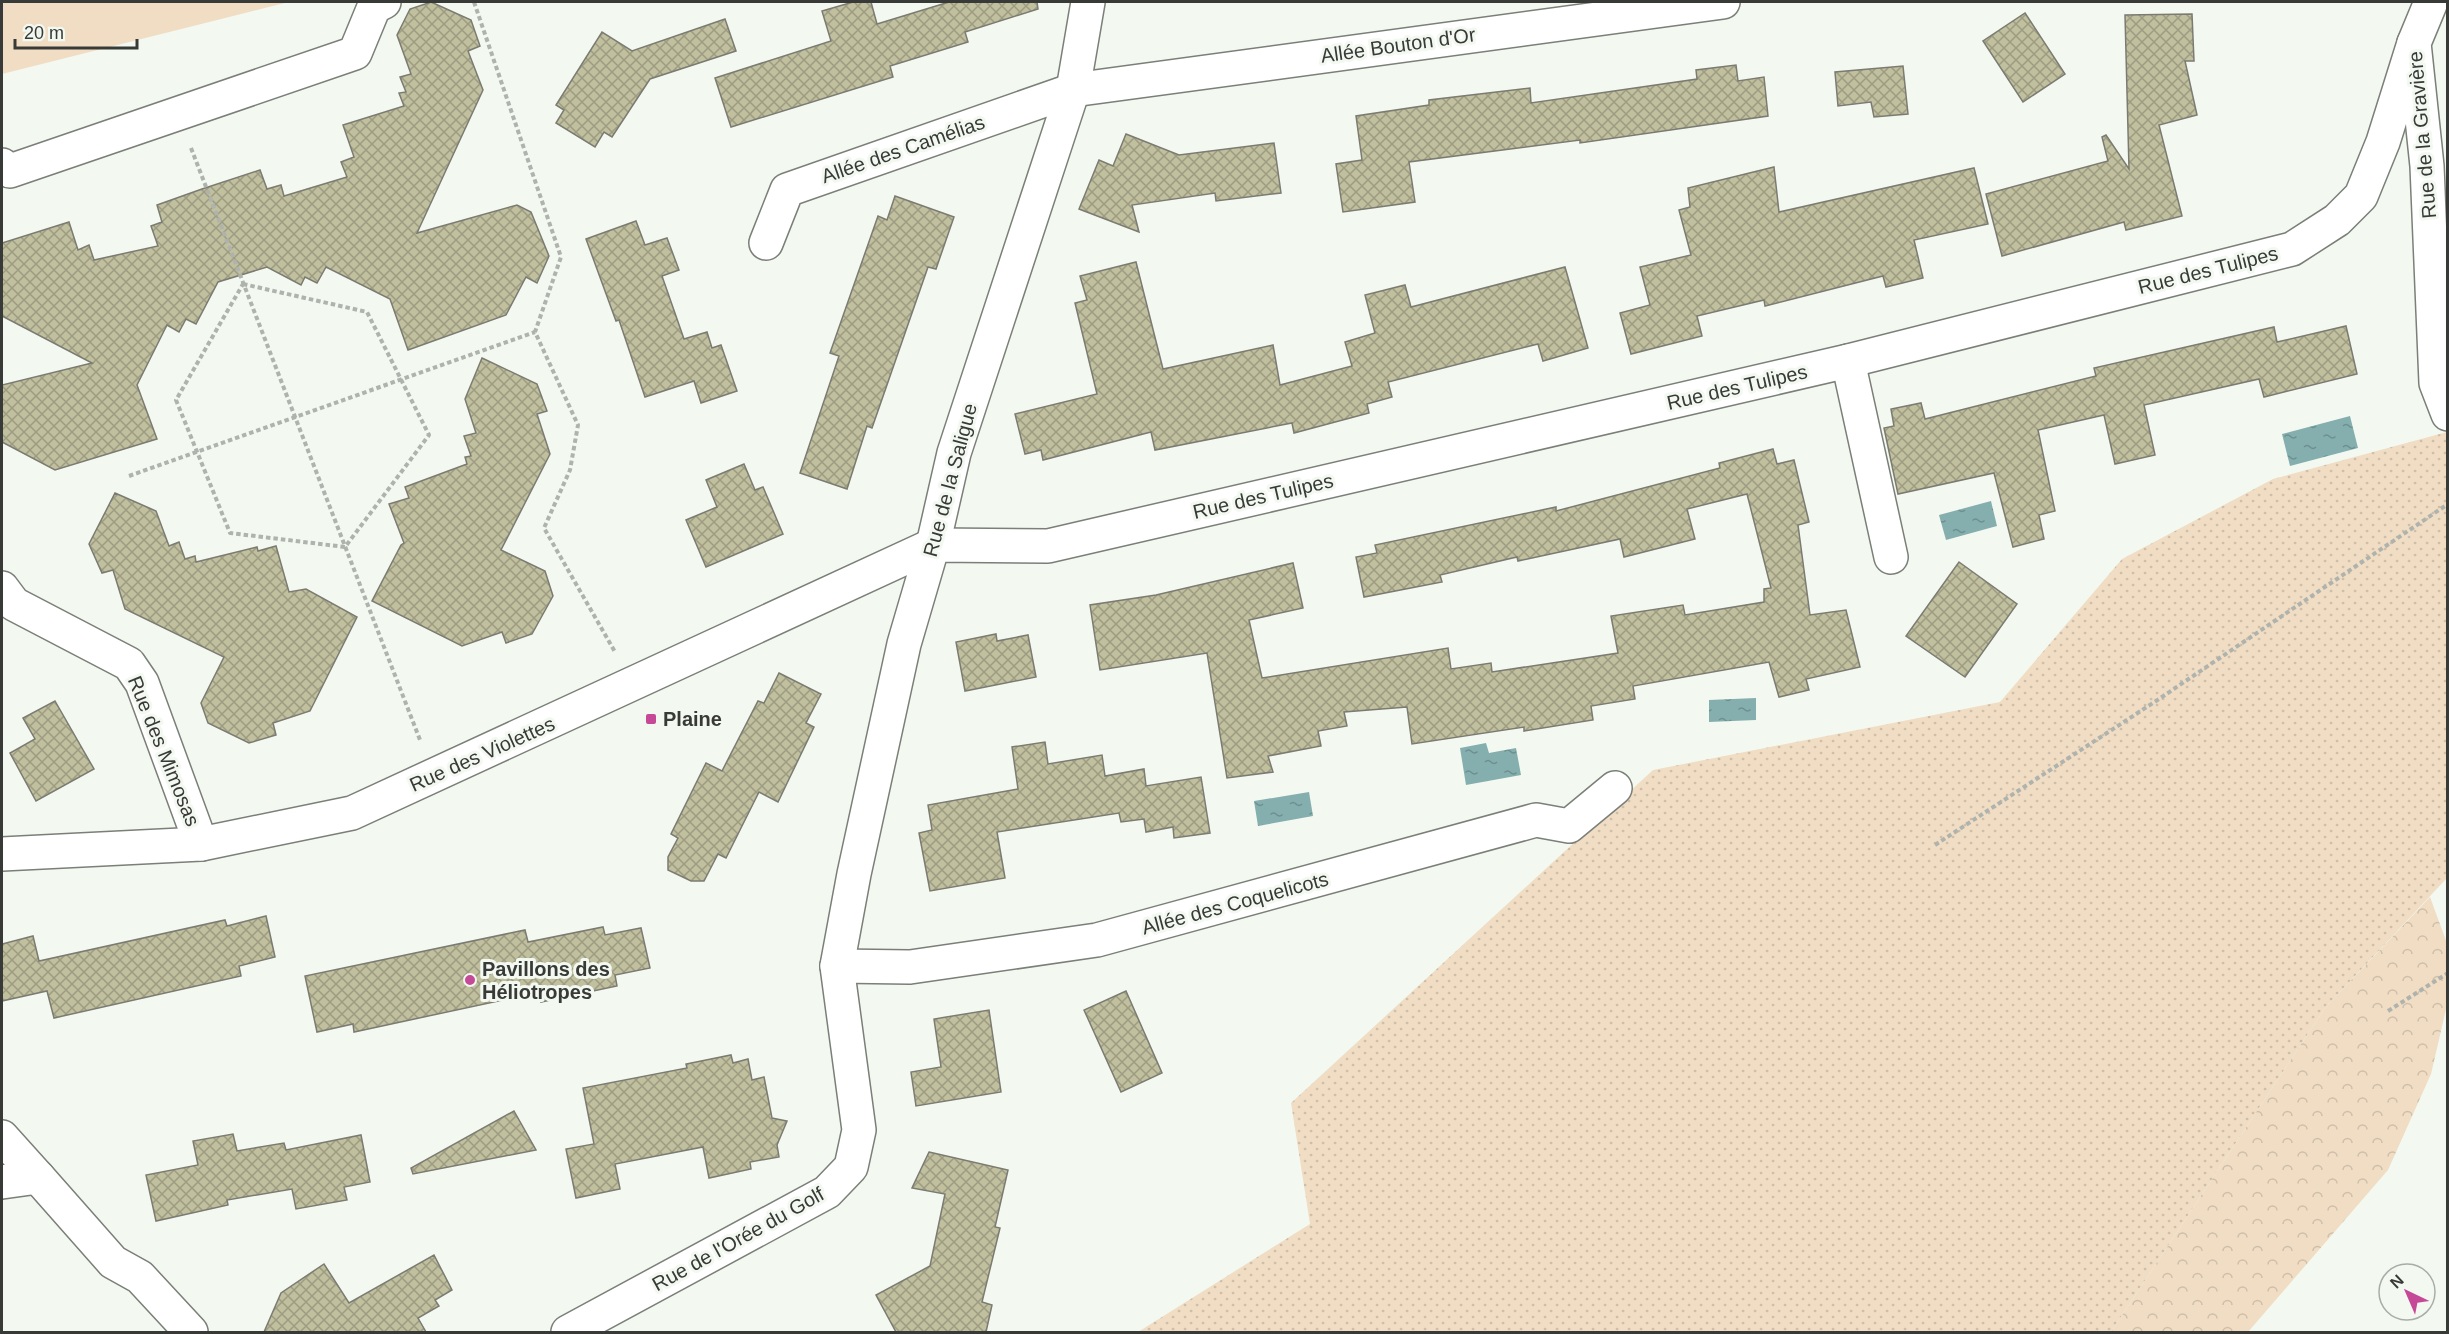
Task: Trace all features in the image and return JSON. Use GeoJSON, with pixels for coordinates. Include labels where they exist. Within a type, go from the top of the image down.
{"type":"FeatureCollection","features":[{"type":"Feature","properties":{"kind":"street"},"geometry":{"type":"LineString","coordinates":[[2,165],[10,171],[355,53],[374,8],[384,2]]}},
{"type":"Feature","properties":{"kind":"street","name":"Rue de la Saligue"},"geometry":{"type":"LineString","coordinates":[[837,966],[854,874],[904,644],[933,545],[954,453],[1073,90],[1088,2]]}},
{"type":"Feature","properties":{"kind":"street","name":"Allée Bouton d'Or"},"geometry":{"type":"LineString","coordinates":[[1073,90],[1723,2]]}},
{"type":"Feature","properties":{"kind":"street","name":"Rue de la Gravière"},"geometry":{"type":"LineString","coordinates":[[2432,2],[2414,43],[2427,166],[2436,383],[2448,414]]}},
{"type":"Feature","properties":{"kind":"street","name":"Rue des Tulipes"},"geometry":{"type":"LineString","coordinates":[[933,545],[1048,546],[1848,361],[2292,249],[2337,220],[2361,196],[2383,142],[2414,43]]}},
{"type":"Feature","properties":{"kind":"street","name":"Allée des Camélias"},"geometry":{"type":"LineString","coordinates":[[766,243],[787,190],[1073,90]]}},
{"type":"Feature","properties":{"kind":"street"},"geometry":{"type":"LineString","coordinates":[[1848,361],[1891,556]]}},
{"type":"Feature","properties":{"kind":"street","name":"Rue des Violettes"},"geometry":{"type":"LineString","coordinates":[[2,854],[201,844],[351,813],[933,545]]}},
{"type":"Feature","properties":{"kind":"street","name":"Rue des Mimosas"},"geometry":{"type":"LineString","coordinates":[[2,588],[14,604],[129,664],[142,684],[201,844]]}},
{"type":"Feature","properties":{"kind":"street","name":"Allée des Coquelicots"},"geometry":{"type":"LineString","coordinates":[[837,966],[910,967],[1097,940],[1536,820],[1569,826],[1615,788]]}},
{"type":"Feature","properties":{"kind":"street","name":"Rue de l'Orée du Golf"},"geometry":{"type":"LineString","coordinates":[[568,1332],[827,1192],[851,1167],[859,1130],[837,966]]}},
{"type":"Feature","properties":{"kind":"street"},"geometry":{"type":"LineString","coordinates":[[2,1137],[113,1262],[140,1277],[191,1332]]}},
{"type":"Feature","properties":{"kind":"street"},"geometry":{"type":"LineString","coordinates":[[2,1182],[38,1177]]}},
{"type":"Feature","properties":{"kind":"path"},"geometry":{"type":"LineString","coordinates":[[474,2],[561,257],[535,332],[578,425],[570,470],[543,528],[615,652]]}},
{"type":"Feature","properties":{"kind":"path"},"geometry":{"type":"LineString","coordinates":[[177,114],[434,776]]}},
{"type":"Feature","properties":{"kind":"path"},"geometry":{"type":"LineString","coordinates":[[243,284],[367,312],[429,435],[345,547]]}},
{"type":"Feature","properties":{"kind":"path"},"geometry":{"type":"LineString","coordinates":[[243,284],[176,400],[195,452],[230,533],[345,547]]}},
{"type":"Feature","properties":{"kind":"path"},"geometry":{"type":"LineString","coordinates":[[129,476],[535,332]]}},
{"type":"Feature","properties":{"kind":"path"},"geometry":{"type":"LineString","coordinates":[[1935,845],[2157,701],[2448,504]]}},
{"type":"Feature","properties":{"kind":"path"},"geometry":{"type":"LineString","coordinates":[[2388,1011],[2448,973]]}},
{"type":"Feature","properties":{"kind":"green space"},"geometry":{"type":"Polygon","coordinates":[[[2,2],[289,2],[2,74],[2,2]]]}},
{"type":"Feature","properties":{"kind":"green space"},"geometry":{"type":"Polygon","coordinates":[[[2447,432],[2447,878],[2325,1008],[2111,1332],[1138,1332],[1310,1224],[1291,1103],[1653,770],[2000,702],[2122,559],[2273,479],[2447,432]]]}},
{"type":"Feature","properties":{"kind":"green space"},"geometry":{"type":"Polygon","coordinates":[[[2430,897],[2448,946],[2447,1005],[2431,1074],[2388,1170],[2248,1332],[2111,1332],[2325,1008],[2430,897]]]}},
{"type":"Feature","properties":{"kind":"water"},"geometry":{"type":"Polygon","coordinates":[[[2350,416],[2358,448],[2290,466],[2282,434],[2350,416]]]}},
{"type":"Feature","properties":{"kind":"water"},"geometry":{"type":"Polygon","coordinates":[[[1991,501],[1997,526],[1946,540],[1939,515],[1991,501]]]}},
{"type":"Feature","properties":{"kind":"water"},"geometry":{"type":"Polygon","coordinates":[[[1756,698],[1756,720],[1709,722],[1709,700],[1756,698]]]}},
{"type":"Feature","properties":{"kind":"water"},"geometry":{"type":"Polygon","coordinates":[[[1486,743],[1489,753],[1516,748],[1521,775],[1466,785],[1460,748],[1486,743]]]}},
{"type":"Feature","properties":{"kind":"water"},"geometry":{"type":"Polygon","coordinates":[[[1309,792],[1313,816],[1258,826],[1254,801],[1309,792]]]}},
{"type":"Feature","properties":{"kind":"building"},"geometry":{"type":"Polygon","coordinates":[[[431,2],[471,20],[480,46],[468,51],[483,90],[417,233],[517,205],[531,212],[549,256],[537,283],[526,277],[506,315],[408,350],[390,299],[326,267],[317,283],[305,277],[301,285],[267,267],[218,282],[196,324],[186,319],[179,332],[167,325],[137,385],[157,439],[55,470],[2,442],[2,385],[92,363],[2,316],[2,243],[69,222],[78,250],[89,245],[94,260],[158,246],[151,226],[162,222],[157,205],[202,189],[260,170],[267,189],[281,185],[284,196],[347,177],[341,162],[354,157],[343,125],[404,106],[399,93],[406,92],[400,77],[411,74],[397,35],[410,9],[431,2]]]}},
{"type":"Feature","properties":{"kind":"building"},"geometry":{"type":"Polygon","coordinates":[[[853,2],[871,2],[877,24],[949,2],[1037,2],[1038,9],[965,32],[968,42],[890,66],[893,77],[731,127],[715,78],[831,41],[822,11],[853,2]]]}},
{"type":"Feature","properties":{"kind":"building"},"geometry":{"type":"Polygon","coordinates":[[[2025,13],[2065,74],[2023,102],[1983,41],[2025,13]]]}},
{"type":"Feature","properties":{"kind":"building"},"geometry":{"type":"Polygon","coordinates":[[[2192,14],[2194,61],[2185,61],[2197,115],[2159,125],[2182,216],[2126,230],[2124,222],[2002,256],[1986,194],[2108,161],[2102,137],[2106,135],[2129,169],[2125,15],[2192,14]]]}},
{"type":"Feature","properties":{"kind":"building"},"geometry":{"type":"Polygon","coordinates":[[[725,19],[736,51],[650,79],[612,137],[604,132],[595,147],[556,123],[564,110],[556,105],[602,32],[632,51],[725,19]]]}},
{"type":"Feature","properties":{"kind":"building"},"geometry":{"type":"Polygon","coordinates":[[[1736,65],[1738,81],[1764,77],[1768,116],[1580,143],[1580,140],[1409,162],[1415,202],[1343,212],[1336,164],[1362,160],[1356,116],[1429,105],[1429,100],[1530,88],[1531,103],[1697,79],[1696,70],[1736,65]]]}},
{"type":"Feature","properties":{"kind":"building"},"geometry":{"type":"Polygon","coordinates":[[[1903,66],[1908,114],[1874,117],[1871,102],[1838,106],[1835,72],[1903,66]]]}},
{"type":"Feature","properties":{"kind":"building"},"geometry":{"type":"Polygon","coordinates":[[[1126,134],[1179,155],[1274,143],[1281,193],[1216,201],[1215,193],[1132,205],[1139,232],[1079,209],[1099,160],[1113,166],[1126,134]]]}},
{"type":"Feature","properties":{"kind":"building"},"geometry":{"type":"Polygon","coordinates":[[[1774,167],[1779,212],[1974,168],[1988,224],[1914,240],[1923,278],[1886,287],[1883,276],[1765,306],[1764,300],[1697,316],[1702,336],[1631,354],[1620,313],[1650,305],[1640,267],[1691,255],[1679,210],[1690,207],[1688,188],[1774,167]]]}},
{"type":"Feature","properties":{"kind":"building"},"geometry":{"type":"Polygon","coordinates":[[[895,196],[954,217],[936,269],[928,267],[872,428],[867,426],[847,489],[800,473],[839,356],[830,353],[878,216],[887,220],[895,196]]]}},
{"type":"Feature","properties":{"kind":"building"},"geometry":{"type":"Polygon","coordinates":[[[636,221],[645,245],[667,238],[679,270],[662,276],[684,339],[707,332],[712,348],[721,345],[737,391],[701,403],[694,381],[645,397],[619,320],[616,321],[586,239],[636,221]]]}},
{"type":"Feature","properties":{"kind":"building"},"geometry":{"type":"Polygon","coordinates":[[[1136,262],[1163,369],[1273,345],[1280,385],[1352,366],[1345,342],[1375,333],[1365,295],[1405,285],[1411,307],[1565,267],[1588,348],[1543,361],[1538,344],[1388,382],[1392,397],[1367,404],[1369,413],[1294,433],[1292,423],[1155,450],[1151,432],[1043,460],[1041,450],[1025,454],[1015,414],[1097,394],[1075,303],[1087,300],[1080,276],[1136,262]]]}},
{"type":"Feature","properties":{"kind":"building"},"geometry":{"type":"Polygon","coordinates":[[[2346,326],[2357,374],[2264,397],[2259,379],[2144,405],[2155,455],[2115,464],[2104,415],[2038,430],[2055,511],[2039,515],[2044,539],[2013,547],[1994,473],[1898,494],[1884,428],[1894,426],[1891,409],[1921,403],[1925,419],[2096,376],[2094,368],[2274,327],[2277,342],[2346,326]]]}},
{"type":"Feature","properties":{"kind":"building"},"geometry":{"type":"Polygon","coordinates":[[[482,358],[537,384],[547,411],[537,414],[550,454],[501,550],[545,571],[553,596],[532,634],[506,643],[502,632],[462,646],[372,601],[404,543],[389,504],[409,498],[405,487],[467,464],[465,457],[471,456],[464,436],[476,433],[465,399],[482,358]]]}},
{"type":"Feature","properties":{"kind":"building"},"geometry":{"type":"Polygon","coordinates":[[[1773,449],[1777,464],[1794,460],[1809,522],[1798,525],[1810,615],[1846,610],[1860,667],[1806,679],[1809,690],[1779,697],[1769,662],[1633,686],[1635,699],[1591,706],[1593,720],[1524,731],[1524,727],[1412,744],[1407,707],[1344,712],[1347,726],[1318,731],[1321,746],[1268,756],[1273,772],[1227,778],[1207,653],[1100,670],[1090,605],[1156,595],[1293,563],[1303,608],[1249,620],[1262,678],[1448,648],[1451,669],[1491,663],[1492,672],[1618,653],[1611,616],[1683,605],[1685,615],[1764,602],[1764,589],[1771,588],[1747,494],[1687,509],[1695,539],[1624,557],[1620,539],[1518,561],[1517,557],[1440,575],[1442,582],[1364,597],[1356,557],[1377,553],[1375,545],[1556,507],[1556,511],[1720,468],[1719,463],[1773,449]]]}},
{"type":"Feature","properties":{"kind":"building"},"geometry":{"type":"Polygon","coordinates":[[[744,464],[755,490],[763,487],[783,534],[706,567],[686,520],[717,507],[706,480],[744,464]]]}},
{"type":"Feature","properties":{"kind":"building"},"geometry":{"type":"Polygon","coordinates":[[[115,493],[156,511],[169,546],[179,542],[185,559],[195,556],[196,562],[257,547],[258,551],[276,546],[289,592],[306,589],[357,617],[310,711],[273,723],[276,735],[249,743],[208,723],[201,703],[224,657],[125,609],[113,570],[102,573],[89,544],[115,493]]]}},
{"type":"Feature","properties":{"kind":"building"},"geometry":{"type":"Polygon","coordinates":[[[1959,562],[2017,604],[1965,677],[1906,636],[1959,562]]]}},
{"type":"Feature","properties":{"kind":"building"},"geometry":{"type":"Polygon","coordinates":[[[996,634],[997,641],[1028,635],[1036,677],[965,691],[956,642],[996,634]]]}},
{"type":"Feature","properties":{"kind":"building"},"geometry":{"type":"Polygon","coordinates":[[[779,673],[821,694],[806,723],[814,727],[778,802],[759,792],[726,858],[718,854],[704,881],[691,881],[668,870],[668,857],[678,838],[671,834],[706,763],[722,771],[758,701],[764,703],[779,673]]]}},
{"type":"Feature","properties":{"kind":"building"},"geometry":{"type":"Polygon","coordinates":[[[55,701],[94,769],[36,801],[10,753],[35,739],[23,718],[55,701]]]}},
{"type":"Feature","properties":{"kind":"building"},"geometry":{"type":"Polygon","coordinates":[[[1045,742],[1048,764],[1102,755],[1105,776],[1144,769],[1146,786],[1201,777],[1210,833],[1174,838],[1173,827],[1146,832],[1144,819],[1121,822],[1119,813],[997,832],[1005,878],[930,891],[919,833],[932,830],[928,805],[1018,789],[1012,747],[1045,742]]]}},
{"type":"Feature","properties":{"kind":"building"},"geometry":{"type":"Polygon","coordinates":[[[266,916],[275,957],[239,966],[241,976],[54,1018],[47,991],[2,1001],[2,944],[33,936],[39,961],[225,920],[227,926],[266,916]]]}},
{"type":"Feature","properties":{"kind":"building","name":"Pavillons des Héliotropes"},"geometry":{"type":"Polygon","coordinates":[[[603,927],[605,935],[641,928],[650,968],[615,975],[617,986],[541,1002],[540,992],[354,1032],[353,1024],[317,1032],[305,976],[525,930],[528,942],[603,927]]]}},
{"type":"Feature","properties":{"kind":"building"},"geometry":{"type":"Polygon","coordinates":[[[1126,991],[1162,1073],[1121,1092],[1084,1010],[1126,991]]]}},
{"type":"Feature","properties":{"kind":"building"},"geometry":{"type":"Polygon","coordinates":[[[989,1010],[1001,1092],[916,1106],[911,1072],[941,1067],[934,1019],[989,1010]]]}},
{"type":"Feature","properties":{"kind":"building"},"geometry":{"type":"Polygon","coordinates":[[[731,1055],[733,1063],[748,1059],[752,1080],[764,1077],[772,1118],[787,1121],[777,1145],[779,1157],[750,1162],[751,1169],[709,1178],[703,1147],[615,1164],[620,1189],[576,1198],[566,1149],[594,1144],[583,1088],[687,1068],[686,1064],[731,1055]]]}},
{"type":"Feature","properties":{"kind":"building"},"geometry":{"type":"Polygon","coordinates":[[[514,1111],[536,1150],[413,1174],[411,1168],[514,1111]]]}},
{"type":"Feature","properties":{"kind":"building"},"geometry":{"type":"Polygon","coordinates":[[[233,1134],[237,1151],[284,1143],[286,1150],[361,1135],[370,1182],[344,1187],[347,1200],[296,1209],[292,1189],[227,1200],[228,1205],[156,1221],[146,1175],[198,1165],[193,1141],[233,1134]]]}},
{"type":"Feature","properties":{"kind":"building"},"geometry":{"type":"Polygon","coordinates":[[[929,1152],[1008,1170],[995,1227],[1000,1228],[982,1302],[992,1305],[986,1332],[896,1332],[876,1295],[930,1266],[945,1194],[912,1188],[929,1152]]]}},
{"type":"Feature","properties":{"kind":"building"},"geometry":{"type":"Polygon","coordinates":[[[434,1255],[452,1290],[435,1300],[439,1306],[418,1318],[426,1332],[264,1332],[281,1293],[324,1264],[349,1303],[434,1255]]]}},
{"type":"Feature","properties":{"kind":"place","name":"Plaine"},"geometry":{"type":"Point","coordinates":[651,719]}},
{"type":"Feature","properties":{"kind":"place","name":"Pavillons des Héliotropes"},"geometry":{"type":"Point","coordinates":[470,980]}}]}
